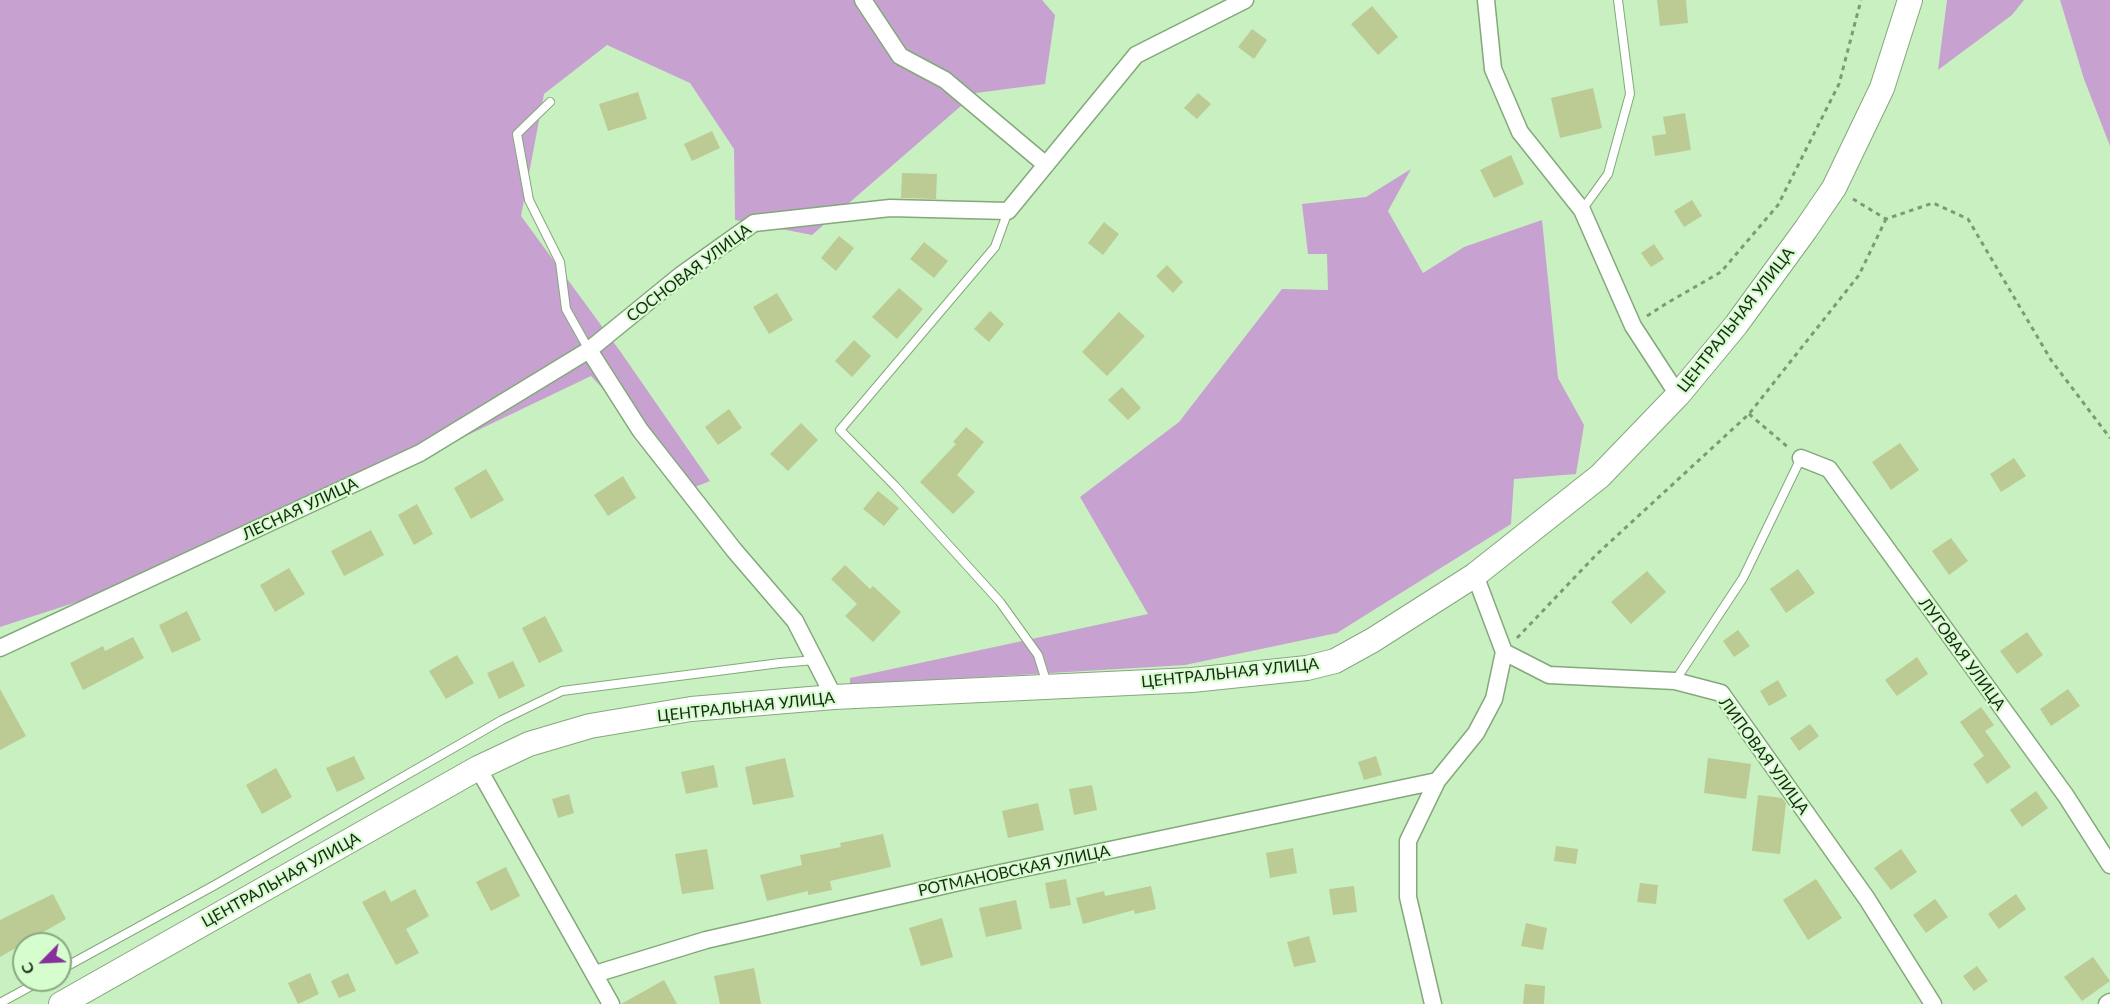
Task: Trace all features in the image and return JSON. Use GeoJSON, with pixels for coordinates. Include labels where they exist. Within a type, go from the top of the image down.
{"type":"FeatureCollection","features":[{"type":"Feature","properties":{"kind":"street"},"geometry":{"type":"LineString","coordinates":[[863,0],[900,56],[945,80],[1046,165]]}},
{"type":"Feature","properties":{"kind":"street"},"geometry":{"type":"LineString","coordinates":[[1008,212],[1136,55],[1245,0]]}},
{"type":"Feature","properties":{"kind":"street"},"geometry":{"type":"LineString","coordinates":[[1486,0],[1493,69],[1520,132],[1582,210],[1633,326],[1678,395]]}},
{"type":"Feature","properties":{"kind":"street","name":"ЦЕНТРАЛЬНАЯ УЛИЦА"},"geometry":{"type":"LineString","coordinates":[[61,1004],[478,768],[529,744],[590,726],[691,709],[834,697],[1192,680],[1307,668],[1335,661],[1475,575],[1600,476],[1678,395],[1736,325],[1806,230],[1833,188],[1882,88],[1910,0]]}},
{"type":"Feature","properties":{"kind":"street","name":"СОСНОВАЯ УЛИЦА"},"geometry":{"type":"LineString","coordinates":[[589,350],[681,275],[754,223],[890,208],[1008,212]]}},
{"type":"Feature","properties":{"kind":"street"},"geometry":{"type":"LineString","coordinates":[[589,350],[640,430],[734,550],[795,621],[834,697]]}},
{"type":"Feature","properties":{"kind":"street","name":"ЛЕСНАЯ УЛИЦА"},"geometry":{"type":"LineString","coordinates":[[0,648],[420,453],[589,350]]}},
{"type":"Feature","properties":{"kind":"street","name":"ЛУГОВАЯ УЛИЦА"},"geometry":{"type":"LineString","coordinates":[[1801,458],[1829,469],[2066,796],[2110,865]]}},
{"type":"Feature","properties":{"kind":"street"},"geometry":{"type":"LineString","coordinates":[[1432,1004],[1408,897],[1408,842],[1437,781],[1476,733],[1494,699],[1504,652],[1475,575]]}},
{"type":"Feature","properties":{"kind":"street","name":"ЛИПОВАЯ УЛИЦА"},"geometry":{"type":"LineString","coordinates":[[1504,652],[1549,675],[1675,681],[1721,693],[1867,899],[1933,1004]]}},
{"type":"Feature","properties":{"kind":"street"},"geometry":{"type":"LineString","coordinates":[[478,768],[610,1004]]}},
{"type":"Feature","properties":{"kind":"street","name":"РОТМАНОВСКАЯ УЛИЦА"},"geometry":{"type":"LineString","coordinates":[[595,974],[706,940],[966,880],[1437,781]]}},
{"type":"Feature","properties":{"kind":"lane"},"geometry":{"type":"LineString","coordinates":[[1582,210],[1608,174],[1630,94],[1618,0]]}},
{"type":"Feature","properties":{"kind":"lane"},"geometry":{"type":"LineString","coordinates":[[549,102],[517,134],[529,200],[561,262],[566,309],[589,350]]}},
{"type":"Feature","properties":{"kind":"lane"},"geometry":{"type":"LineString","coordinates":[[1008,212],[995,247],[840,429],[1000,602],[1038,655],[1047,686]]}},
{"type":"Feature","properties":{"kind":"lane"},"geometry":{"type":"LineString","coordinates":[[1675,681],[1743,579],[1801,458]]}},
{"type":"Feature","properties":{"kind":"lane"},"geometry":{"type":"LineString","coordinates":[[72,963],[215,885],[502,720],[562,691],[815,660]]}},
{"type":"Feature","properties":{"kind":"lane"},"geometry":{"type":"LineString","coordinates":[[0,1003],[20,992]]}},
{"type":"Feature","properties":{"kind":"path"},"geometry":{"type":"LineString","coordinates":[[1633,326],[1667,303],[1721,272],[1778,205],[1839,84],[1861,0]]}},
{"type":"Feature","properties":{"kind":"path"},"geometry":{"type":"LineString","coordinates":[[1833,188],[1886,219]]}},
{"type":"Feature","properties":{"kind":"path"},"geometry":{"type":"LineString","coordinates":[[1504,652],[1596,555],[1749,414],[1859,275],[1886,219],[1933,204],[1968,219],[2051,360],[2110,438]]}},
{"type":"Feature","properties":{"kind":"path"},"geometry":{"type":"LineString","coordinates":[[1749,414],[1801,458]]}},
{"type":"Feature","properties":{"kind":"shaded area"},"geometry":{"type":"Polygon","coordinates":[[[0,0],[1042,0],[1055,15],[1045,84],[976,93],[812,235],[735,220],[734,149],[690,83],[607,45],[544,94],[521,216],[620,351],[710,481],[695,487],[591,376],[209,559],[0,627],[0,0]]]}},
{"type":"Feature","properties":{"kind":"shaded area"},"geometry":{"type":"Polygon","coordinates":[[[1947,0],[2024,0],[2012,15],[1938,70],[1947,0]]]}},
{"type":"Feature","properties":{"kind":"shaded area"},"geometry":{"type":"Polygon","coordinates":[[[2060,0],[2110,0],[2110,146],[2084,79],[2060,0]]]}},
{"type":"Feature","properties":{"kind":"shaded area"},"geometry":{"type":"Polygon","coordinates":[[[1411,169],[1388,211],[1423,273],[1464,247],[1542,220],[1558,378],[1584,425],[1576,474],[1514,479],[1511,524],[1337,633],[1185,665],[850,685],[850,678],[1148,614],[1080,497],[1179,422],[1282,289],[1328,290],[1327,254],[1308,254],[1302,204],[1366,197],[1411,169]]]}},
{"type":"Feature","properties":{"kind":"building"},"geometry":{"type":"Polygon","coordinates":[[[1657,0],[1686,0],[1688,23],[1660,26],[1657,0]]]}},
{"type":"Feature","properties":{"kind":"building"},"geometry":{"type":"Polygon","coordinates":[[[1372,6],[1398,37],[1378,55],[1351,24],[1372,6]]]}},
{"type":"Feature","properties":{"kind":"building"},"geometry":{"type":"Polygon","coordinates":[[[1252,29],[1267,40],[1254,59],[1238,47],[1252,29]]]}},
{"type":"Feature","properties":{"kind":"building"},"geometry":{"type":"Polygon","coordinates":[[[1593,88],[1602,128],[1560,138],[1551,98],[1593,88]]]}},
{"type":"Feature","properties":{"kind":"building"},"geometry":{"type":"Polygon","coordinates":[[[638,92],[647,119],[608,131],[599,104],[638,92]]]}},
{"type":"Feature","properties":{"kind":"building"},"geometry":{"type":"Polygon","coordinates":[[[1198,93],[1211,104],[1197,119],[1184,108],[1198,93]]]}},
{"type":"Feature","properties":{"kind":"building"},"geometry":{"type":"Polygon","coordinates":[[[1685,113],[1691,150],[1655,156],[1652,136],[1666,134],[1663,117],[1685,113]]]}},
{"type":"Feature","properties":{"kind":"building"},"geometry":{"type":"Polygon","coordinates":[[[712,131],[720,148],[692,161],[684,144],[712,131]]]}},
{"type":"Feature","properties":{"kind":"building"},"geometry":{"type":"Polygon","coordinates":[[[1511,155],[1524,184],[1494,198],[1480,170],[1511,155]]]}},
{"type":"Feature","properties":{"kind":"building"},"geometry":{"type":"Polygon","coordinates":[[[902,173],[937,174],[936,199],[901,198],[902,173]]]}},
{"type":"Feature","properties":{"kind":"building"},"geometry":{"type":"Polygon","coordinates":[[[1692,200],[1702,216],[1684,227],[1674,211],[1692,200]]]}},
{"type":"Feature","properties":{"kind":"building"},"geometry":{"type":"Polygon","coordinates":[[[1104,222],[1119,234],[1103,255],[1088,243],[1104,222]]]}},
{"type":"Feature","properties":{"kind":"building"},"geometry":{"type":"Polygon","coordinates":[[[839,236],[854,248],[836,271],[821,258],[839,236]]]}},
{"type":"Feature","properties":{"kind":"building"},"geometry":{"type":"Polygon","coordinates":[[[924,242],[948,261],[934,278],[910,259],[924,242]]]}},
{"type":"Feature","properties":{"kind":"building"},"geometry":{"type":"Polygon","coordinates":[[[1654,244],[1664,259],[1651,267],[1641,253],[1654,244]]]}},
{"type":"Feature","properties":{"kind":"building"},"geometry":{"type":"Polygon","coordinates":[[[1167,265],[1183,282],[1173,293],[1156,276],[1167,265]]]}},
{"type":"Feature","properties":{"kind":"building"},"geometry":{"type":"Polygon","coordinates":[[[899,288],[923,309],[897,339],[872,317],[899,288]]]}},
{"type":"Feature","properties":{"kind":"building"},"geometry":{"type":"Polygon","coordinates":[[[777,293],[793,320],[769,334],[753,307],[777,293]]]}},
{"type":"Feature","properties":{"kind":"building"},"geometry":{"type":"Polygon","coordinates":[[[990,311],[1004,324],[989,342],[974,329],[990,311]]]}},
{"type":"Feature","properties":{"kind":"building"},"geometry":{"type":"Polygon","coordinates":[[[1119,312],[1145,336],[1107,376],[1082,352],[1119,312]]]}},
{"type":"Feature","properties":{"kind":"building"},"geometry":{"type":"Polygon","coordinates":[[[854,340],[871,356],[852,377],[835,361],[854,340]]]}},
{"type":"Feature","properties":{"kind":"building"},"geometry":{"type":"Polygon","coordinates":[[[1122,387],[1141,408],[1128,420],[1108,400],[1122,387]]]}},
{"type":"Feature","properties":{"kind":"building"},"geometry":{"type":"Polygon","coordinates":[[[729,409],[742,428],[718,445],[705,427],[729,409]]]}},
{"type":"Feature","properties":{"kind":"building"},"geometry":{"type":"Polygon","coordinates":[[[801,423],[818,440],[788,471],[770,454],[801,423]]]}},
{"type":"Feature","properties":{"kind":"building"},"geometry":{"type":"Polygon","coordinates":[[[966,427],[984,442],[957,475],[975,492],[953,514],[920,482],[956,444],[953,442],[966,427]]]}},
{"type":"Feature","properties":{"kind":"building"},"geometry":{"type":"Polygon","coordinates":[[[1900,443],[1919,470],[1891,490],[1872,462],[1900,443]]]}},
{"type":"Feature","properties":{"kind":"building"},"geometry":{"type":"Polygon","coordinates":[[[2014,458],[2026,476],[2001,492],[1990,474],[2014,458]]]}},
{"type":"Feature","properties":{"kind":"building"},"geometry":{"type":"Polygon","coordinates":[[[486,469],[504,500],[471,519],[454,488],[486,469]]]}},
{"type":"Feature","properties":{"kind":"building"},"geometry":{"type":"Polygon","coordinates":[[[623,476],[636,498],[608,516],[594,495],[623,476]]]}},
{"type":"Feature","properties":{"kind":"building"},"geometry":{"type":"Polygon","coordinates":[[[878,491],[899,508],[884,526],[863,509],[878,491]]]}},
{"type":"Feature","properties":{"kind":"building"},"geometry":{"type":"Polygon","coordinates":[[[417,504],[433,534],[414,545],[398,515],[417,504]]]}},
{"type":"Feature","properties":{"kind":"building"},"geometry":{"type":"Polygon","coordinates":[[[371,530],[384,555],[344,576],[331,551],[371,530]]]}},
{"type":"Feature","properties":{"kind":"building"},"geometry":{"type":"Polygon","coordinates":[[[1951,538],[1968,561],[1949,575],[1932,551],[1951,538]]]}},
{"type":"Feature","properties":{"kind":"building"},"geometry":{"type":"Polygon","coordinates":[[[845,565],[870,589],[873,586],[901,612],[873,642],[845,616],[857,604],[831,579],[845,565]]]}},
{"type":"Feature","properties":{"kind":"building"},"geometry":{"type":"Polygon","coordinates":[[[289,568],[305,594],[275,612],[260,585],[289,568]]]}},
{"type":"Feature","properties":{"kind":"building"},"geometry":{"type":"Polygon","coordinates":[[[1798,569],[1815,593],[1786,613],[1770,589],[1798,569]]]}},
{"type":"Feature","properties":{"kind":"building"},"geometry":{"type":"Polygon","coordinates":[[[1647,571],[1666,592],[1631,624],[1611,602],[1647,571]]]}},
{"type":"Feature","properties":{"kind":"building"},"geometry":{"type":"Polygon","coordinates":[[[187,611],[201,640],[172,653],[159,625],[187,611]]]}},
{"type":"Feature","properties":{"kind":"building"},"geometry":{"type":"Polygon","coordinates":[[[545,616],[563,651],[539,663],[522,628],[545,616]]]}},
{"type":"Feature","properties":{"kind":"building"},"geometry":{"type":"Polygon","coordinates":[[[1738,630],[1750,646],[1734,657],[1723,641],[1738,630]]]}},
{"type":"Feature","properties":{"kind":"building"},"geometry":{"type":"Polygon","coordinates":[[[2027,632],[2043,655],[2017,674],[2000,651],[2027,632]]]}},
{"type":"Feature","properties":{"kind":"building"},"geometry":{"type":"Polygon","coordinates":[[[133,637],[144,658],[83,690],[70,663],[103,646],[105,651],[133,637]]]}},
{"type":"Feature","properties":{"kind":"building"},"geometry":{"type":"Polygon","coordinates":[[[457,655],[474,683],[446,699],[429,671],[457,655]]]}},
{"type":"Feature","properties":{"kind":"building"},"geometry":{"type":"Polygon","coordinates":[[[1917,657],[1928,674],[1897,696],[1885,680],[1917,657]]]}},
{"type":"Feature","properties":{"kind":"building"},"geometry":{"type":"Polygon","coordinates":[[[513,661],[525,686],[499,699],[487,673],[513,661]]]}},
{"type":"Feature","properties":{"kind":"building"},"geometry":{"type":"Polygon","coordinates":[[[1778,680],[1787,696],[1769,706],[1760,691],[1778,680]]]}},
{"type":"Feature","properties":{"kind":"building"},"geometry":{"type":"Polygon","coordinates":[[[0,689],[26,736],[0,750],[0,689]]]}},
{"type":"Feature","properties":{"kind":"building"},"geometry":{"type":"Polygon","coordinates":[[[2068,689],[2080,706],[2051,726],[2040,709],[2068,689]]]}},
{"type":"Feature","properties":{"kind":"building"},"geometry":{"type":"Polygon","coordinates":[[[1981,707],[1994,725],[1985,731],[2011,767],[1987,784],[1973,764],[1984,756],[1960,722],[1981,707]]]}},
{"type":"Feature","properties":{"kind":"building"},"geometry":{"type":"Polygon","coordinates":[[[1810,724],[1819,736],[1799,751],[1790,738],[1810,724]]]}},
{"type":"Feature","properties":{"kind":"building"},"geometry":{"type":"Polygon","coordinates":[[[354,756],[365,779],[337,792],[326,768],[354,756]]]}},
{"type":"Feature","properties":{"kind":"building"},"geometry":{"type":"Polygon","coordinates":[[[1376,756],[1382,775],[1364,780],[1358,762],[1376,756]]]}},
{"type":"Feature","properties":{"kind":"building"},"geometry":{"type":"Polygon","coordinates":[[[785,758],[794,797],[753,805],[745,767],[785,758]]]}},
{"type":"Feature","properties":{"kind":"building"},"geometry":{"type":"Polygon","coordinates":[[[1708,758],[1751,764],[1746,799],[1704,793],[1708,758]]]}},
{"type":"Feature","properties":{"kind":"building"},"geometry":{"type":"Polygon","coordinates":[[[714,765],[718,787],[686,794],[681,772],[714,765]]]}},
{"type":"Feature","properties":{"kind":"building"},"geometry":{"type":"Polygon","coordinates":[[[276,768],[292,797],[262,814],[246,785],[276,768]]]}},
{"type":"Feature","properties":{"kind":"building"},"geometry":{"type":"Polygon","coordinates":[[[1092,785],[1097,810],[1074,815],[1069,789],[1092,785]]]}},
{"type":"Feature","properties":{"kind":"building"},"geometry":{"type":"Polygon","coordinates":[[[2036,791],[2048,808],[2022,827],[2010,810],[2036,791]]]}},
{"type":"Feature","properties":{"kind":"building"},"geometry":{"type":"Polygon","coordinates":[[[569,794],[574,813],[558,818],[552,799],[569,794]]]}},
{"type":"Feature","properties":{"kind":"building"},"geometry":{"type":"Polygon","coordinates":[[[1758,795],[1782,798],[1786,803],[1780,854],[1752,851],[1758,795]]]}},
{"type":"Feature","properties":{"kind":"building"},"geometry":{"type":"Polygon","coordinates":[[[1038,803],[1044,830],[1008,838],[1002,811],[1038,803]]]}},
{"type":"Feature","properties":{"kind":"building"},"geometry":{"type":"Polygon","coordinates":[[[883,834],[891,867],[830,881],[832,890],[808,895],[808,891],[767,901],[760,875],[802,865],[800,855],[841,847],[840,843],[883,834]]]}},
{"type":"Feature","properties":{"kind":"building"},"geometry":{"type":"Polygon","coordinates":[[[1556,846],[1578,849],[1576,864],[1554,861],[1556,846]]]}},
{"type":"Feature","properties":{"kind":"building"},"geometry":{"type":"Polygon","coordinates":[[[1293,848],[1297,873],[1270,878],[1266,853],[1293,848]]]}},
{"type":"Feature","properties":{"kind":"building"},"geometry":{"type":"Polygon","coordinates":[[[707,849],[714,889],[682,894],[675,854],[707,849]]]}},
{"type":"Feature","properties":{"kind":"building"},"geometry":{"type":"Polygon","coordinates":[[[1901,849],[1917,872],[1891,890],[1874,868],[1901,849]]]}},
{"type":"Feature","properties":{"kind":"building"},"geometry":{"type":"Polygon","coordinates":[[[506,867],[520,896],[491,911],[476,882],[506,867]]]}},
{"type":"Feature","properties":{"kind":"building"},"geometry":{"type":"Polygon","coordinates":[[[1066,879],[1071,905],[1050,909],[1045,883],[1066,879]]]}},
{"type":"Feature","properties":{"kind":"building"},"geometry":{"type":"Polygon","coordinates":[[[1816,879],[1842,918],[1808,940],[1783,900],[1816,879]]]}},
{"type":"Feature","properties":{"kind":"building"},"geometry":{"type":"Polygon","coordinates":[[[1640,883],[1658,885],[1656,904],[1637,902],[1640,883]]]}},
{"type":"Feature","properties":{"kind":"building"},"geometry":{"type":"Polygon","coordinates":[[[1151,886],[1156,909],[1135,914],[1134,910],[1083,924],[1076,898],[1104,891],[1105,896],[1151,886]]]}},
{"type":"Feature","properties":{"kind":"building"},"geometry":{"type":"Polygon","coordinates":[[[1354,886],[1357,912],[1333,915],[1329,889],[1354,886]]]}},
{"type":"Feature","properties":{"kind":"building"},"geometry":{"type":"Polygon","coordinates":[[[415,889],[429,916],[406,929],[419,953],[396,965],[362,902],[385,890],[391,902],[415,889]]]}},
{"type":"Feature","properties":{"kind":"building"},"geometry":{"type":"Polygon","coordinates":[[[53,894],[66,919],[43,932],[12,932],[12,950],[0,957],[0,920],[53,894]]]}},
{"type":"Feature","properties":{"kind":"building"},"geometry":{"type":"Polygon","coordinates":[[[2016,894],[2026,909],[1999,929],[1988,914],[2016,894]]]}},
{"type":"Feature","properties":{"kind":"building"},"geometry":{"type":"Polygon","coordinates":[[[1935,899],[1948,917],[1926,933],[1913,915],[1935,899]]]}},
{"type":"Feature","properties":{"kind":"building"},"geometry":{"type":"Polygon","coordinates":[[[1016,900],[1022,929],[986,937],[979,908],[1016,900]]]}},
{"type":"Feature","properties":{"kind":"building"},"geometry":{"type":"Polygon","coordinates":[[[942,918],[953,957],[921,966],[909,928],[942,918]]]}},
{"type":"Feature","properties":{"kind":"building"},"geometry":{"type":"Polygon","coordinates":[[[1526,923],[1547,928],[1543,950],[1521,946],[1526,923]]]}},
{"type":"Feature","properties":{"kind":"building"},"geometry":{"type":"Polygon","coordinates":[[[1309,936],[1316,962],[1294,967],[1287,942],[1309,936]]]}},
{"type":"Feature","properties":{"kind":"building"},"geometry":{"type":"Polygon","coordinates":[[[2093,957],[2110,981],[2082,1001],[2064,977],[2093,957]]]}},
{"type":"Feature","properties":{"kind":"building"},"geometry":{"type":"Polygon","coordinates":[[[1977,966],[1988,981],[1974,991],[1963,976],[1977,966]]]}},
{"type":"Feature","properties":{"kind":"building"},"geometry":{"type":"Polygon","coordinates":[[[754,968],[761,1004],[720,1004],[714,976],[754,968]]]}},
{"type":"Feature","properties":{"kind":"building"},"geometry":{"type":"Polygon","coordinates":[[[310,973],[319,994],[298,1004],[288,983],[310,973]]]}},
{"type":"Feature","properties":{"kind":"building"},"geometry":{"type":"Polygon","coordinates":[[[348,973],[356,991],[339,998],[331,981],[348,973]]]}},
{"type":"Feature","properties":{"kind":"building"},"geometry":{"type":"Polygon","coordinates":[[[664,980],[677,1004],[621,1004],[664,980]]]}},
{"type":"Feature","properties":{"kind":"building"},"geometry":{"type":"Polygon","coordinates":[[[1525,984],[1545,986],[1544,1004],[1523,1004],[1525,984]]]}}]}
